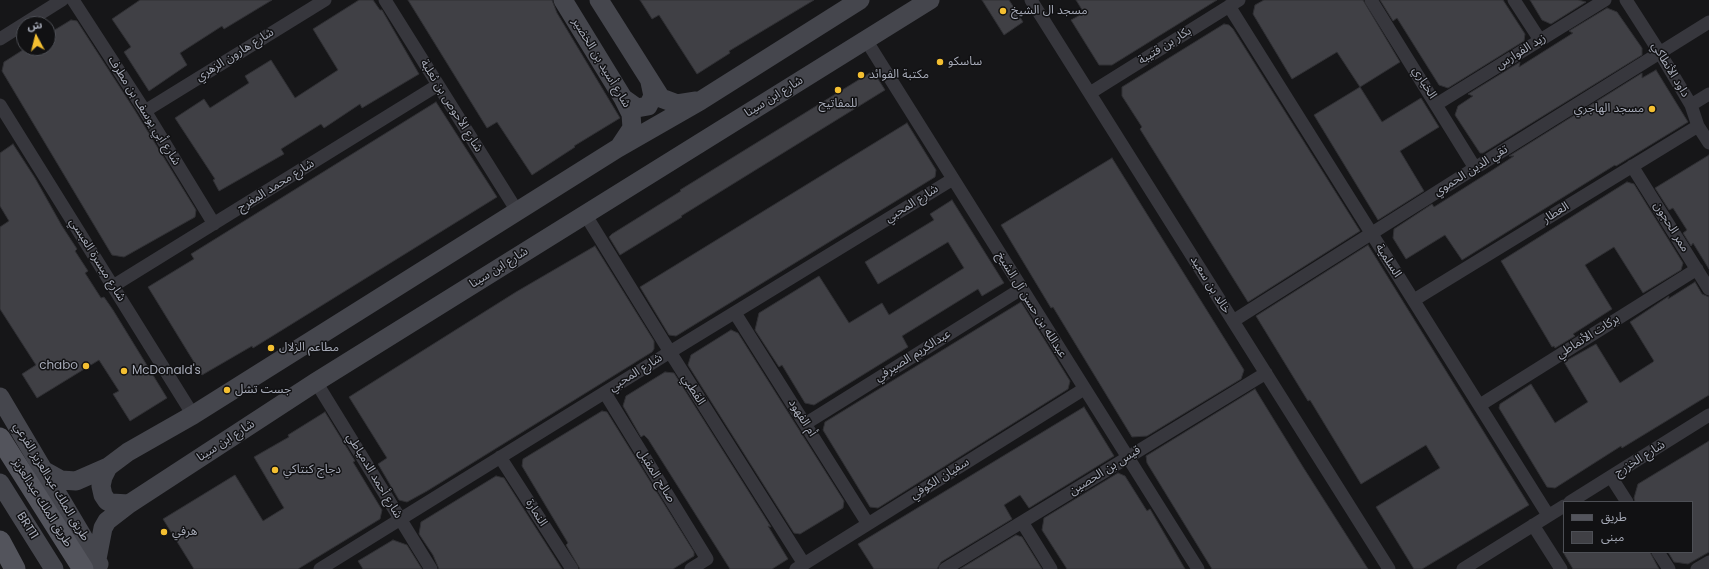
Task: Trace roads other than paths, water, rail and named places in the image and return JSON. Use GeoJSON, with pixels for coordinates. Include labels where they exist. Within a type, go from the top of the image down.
{"type":"FeatureCollection","features":[{"type":"Feature","properties":{"kind":"main road","name":"طريق الملك عبدالعزيز"},"geometry":{"type":"LineString","coordinates":[[0,438],[93,566]]}},
{"type":"Feature","properties":{"kind":"main road"},"geometry":{"type":"LineString","coordinates":[[0,541],[15,569]]}},
{"type":"Feature","properties":{"kind":"street"},"geometry":{"type":"LineString","coordinates":[[0,39],[62,0]]}},
{"type":"Feature","properties":{"kind":"street","name":"شارع أبي يوسف بن مطرف"},"geometry":{"type":"LineString","coordinates":[[73,0],[145,111],[214,224]]}},
{"type":"Feature","properties":{"kind":"street","name":"شارع هارون الزهري"},"geometry":{"type":"LineString","coordinates":[[145,111],[325,0]]}},
{"type":"Feature","properties":{"kind":"street","name":"شارع الأحوص بن ثعلبة"},"geometry":{"type":"LineString","coordinates":[[385,0],[517,211]]}},
{"type":"Feature","properties":{"kind":"street","name":"شارع أسيد بن الخضير"},"geometry":{"type":"LineString","coordinates":[[563,0],[623,98],[631,114],[632,128],[618,148]]}},
{"type":"Feature","properties":{"kind":"street"},"geometry":{"type":"LineString","coordinates":[[599,0],[661,98],[677,104],[700,101]]}},
{"type":"Feature","properties":{"kind":"street"},"geometry":{"type":"LineString","coordinates":[[43,470],[61,480],[76,481],[108,467],[128,452],[193,415],[618,148],[700,101],[842,7],[860,0]]}},
{"type":"Feature","properties":{"kind":"street","name":"شارع ابن سينا"},"geometry":{"type":"LineString","coordinates":[[93,566],[103,528],[107,521],[130,504],[316,382],[930,0]]}},
{"type":"Feature","properties":{"kind":"street","name":"خالد بن سعيد"},"geometry":{"type":"LineString","coordinates":[[1031,0],[1389,569]]}},
{"type":"Feature","properties":{"kind":"street","name":"الخياري"},"geometry":{"type":"LineString","coordinates":[[1371,0],[1437,104],[1475,168]]}},
{"type":"Feature","properties":{"kind":"street"},"geometry":{"type":"LineString","coordinates":[[1514,0],[1540,40]]}},
{"type":"Feature","properties":{"kind":"street","name":"زيد الفوارس"},"geometry":{"type":"LineString","coordinates":[[1437,104],[1605,0]]}},
{"type":"Feature","properties":{"kind":"street","name":"داود الأنطاكي"},"geometry":{"type":"LineString","coordinates":[[1626,0],[1691,105],[1698,126],[1709,143]]}},
{"type":"Feature","properties":{"kind":"street","name":"بكار بن قتيبة"},"geometry":{"type":"LineString","coordinates":[[1090,93],[1234,3]]}},
{"type":"Feature","properties":{"kind":"street","name":"السلمية"},"geometry":{"type":"LineString","coordinates":[[1234,3],[1371,234],[1414,300],[1548,515]]}},
{"type":"Feature","properties":{"kind":"street","name":"تقي الدين الحموي"},"geometry":{"type":"LineString","coordinates":[[1233,321],[1709,22]]}},
{"type":"Feature","properties":{"kind":"street","name":"عبدالله بن حسن آل الشيخ"},"geometry":{"type":"LineString","coordinates":[[866,40],[1198,569]]}},
{"type":"Feature","properties":{"kind":"street"},"geometry":{"type":"LineString","coordinates":[[623,98],[637,108],[648,106],[653,96],[650,82]]}},
{"type":"Feature","properties":{"kind":"street","name":"شارع محمد المفرج"},"geometry":{"type":"LineString","coordinates":[[113,286],[438,85]]}},
{"type":"Feature","properties":{"kind":"street"},"geometry":{"type":"LineString","coordinates":[[1691,105],[1709,94]]}},
{"type":"Feature","properties":{"kind":"street","name":"شارع ميسرة العبسي"},"geometry":{"type":"LineString","coordinates":[[0,105],[193,415]]}},
{"type":"Feature","properties":{"kind":"street","name":"العطار"},"geometry":{"type":"LineString","coordinates":[[1414,300],[1698,126]]}},
{"type":"Feature","properties":{"kind":"street","name":"ممر الحجون"},"geometry":{"type":"LineString","coordinates":[[1632,166],[1709,289]]}},
{"type":"Feature","properties":{"kind":"street","name":"شارع المحبي"},"geometry":{"type":"LineString","coordinates":[[320,569],[953,179]]}},
{"type":"Feature","properties":{"kind":"street","name":"القطبي"},"geometry":{"type":"LineString","coordinates":[[585,214],[800,567]]}},
{"type":"Feature","properties":{"kind":"street","name":"بركات الأنماطي"},"geometry":{"type":"LineString","coordinates":[[1480,405],[1697,270]]}},
{"type":"Feature","properties":{"kind":"street","name":"عبدالكريم الصيرفي"},"geometry":{"type":"LineString","coordinates":[[805,424],[1021,289]]}},
{"type":"Feature","properties":{"kind":"street","name":"أم الفهود"},"geometry":{"type":"LineString","coordinates":[[735,313],[868,524]]}},
{"type":"Feature","properties":{"kind":"street","name":"قيس بن الحصين"},"geometry":{"type":"LineString","coordinates":[[945,569],[1266,373]]}},
{"type":"Feature","properties":{"kind":"street","name":"شارع أحمد الدمياطي"},"geometry":{"type":"LineString","coordinates":[[316,382],[431,569]]}},
{"type":"Feature","properties":{"kind":"street","name":"سفيان الكوفي"},"geometry":{"type":"LineString","coordinates":[[800,567],[1084,389]]}},
{"type":"Feature","properties":{"kind":"street","name":"صالح المقبل"},"geometry":{"type":"LineString","coordinates":[[605,393],[707,559],[691,569]]}},
{"type":"Feature","properties":{"kind":"street","name":"طريق الملك عبدالعزيز الفرعي"},"geometry":{"type":"LineString","coordinates":[[0,397],[43,470],[93,566]]}},
{"type":"Feature","properties":{"kind":"street","name":"شارع الخزرج"},"geometry":{"type":"LineString","coordinates":[[1572,501],[1709,416]]}},
{"type":"Feature","properties":{"kind":"street","name":"النمارة"},"geometry":{"type":"LineString","coordinates":[[500,457],[572,569]]}},
{"type":"Feature","properties":{"kind":"street"},"geometry":{"type":"LineString","coordinates":[[108,467],[102,477],[101,486],[103,495],[107,502],[130,504]]}},
{"type":"Feature","properties":{"kind":"street"},"geometry":{"type":"LineString","coordinates":[[1611,477],[1626,501]]}},
{"type":"Feature","properties":{"kind":"street","name":"BRT11"},"geometry":{"type":"LineString","coordinates":[[0,484],[54,569]]}},
{"type":"Feature","properties":{"kind":"street"},"geometry":{"type":"LineString","coordinates":[[1463,569],[1563,507]]}},
{"type":"Feature","properties":{"kind":"street"},"geometry":{"type":"LineString","coordinates":[[1022,522],[1052,569]]}},
{"type":"Feature","properties":{"kind":"street"},"geometry":{"type":"LineString","coordinates":[[1533,525],[1561,569]]}},
{"type":"Feature","properties":{"kind":"street"},"geometry":{"type":"LineString","coordinates":[[1659,553],[1669,569]]}},
{"type":"Feature","properties":{"kind":"street"},"geometry":{"type":"LineString","coordinates":[[1697,569],[1709,562]]}},
{"type":"Feature","properties":{"kind":"place","name":"مسجد ال الشيخ"},"geometry":{"type":"Point","coordinates":[1003,11]}},
{"type":"Feature","properties":{"kind":"place","name":"ساسكو"},"geometry":{"type":"Point","coordinates":[940,62]}},
{"type":"Feature","properties":{"kind":"place","name":"مكتبة الفوائد"},"geometry":{"type":"Point","coordinates":[861,75]}},
{"type":"Feature","properties":{"kind":"place","name":"للمفاتيح"},"geometry":{"type":"Point","coordinates":[838,90]}},
{"type":"Feature","properties":{"kind":"place","name":"مسجد الهاجري"},"geometry":{"type":"Point","coordinates":[1652,109]}},
{"type":"Feature","properties":{"kind":"place","name":"مطاعم الزلال"},"geometry":{"type":"Point","coordinates":[271,348]}},
{"type":"Feature","properties":{"kind":"place","name":"chabo"},"geometry":{"type":"Point","coordinates":[86,366]}},
{"type":"Feature","properties":{"kind":"place","name":"McDonald's"},"geometry":{"type":"Point","coordinates":[124,371]}},
{"type":"Feature","properties":{"kind":"place","name":"جست تشل"},"geometry":{"type":"Point","coordinates":[227,390]}},
{"type":"Feature","properties":{"kind":"place","name":"دجاج كنتاكي"},"geometry":{"type":"Point","coordinates":[275,470]}},
{"type":"Feature","properties":{"kind":"place","name":"هرفي"},"geometry":{"type":"Point","coordinates":[164,532]}}]}
